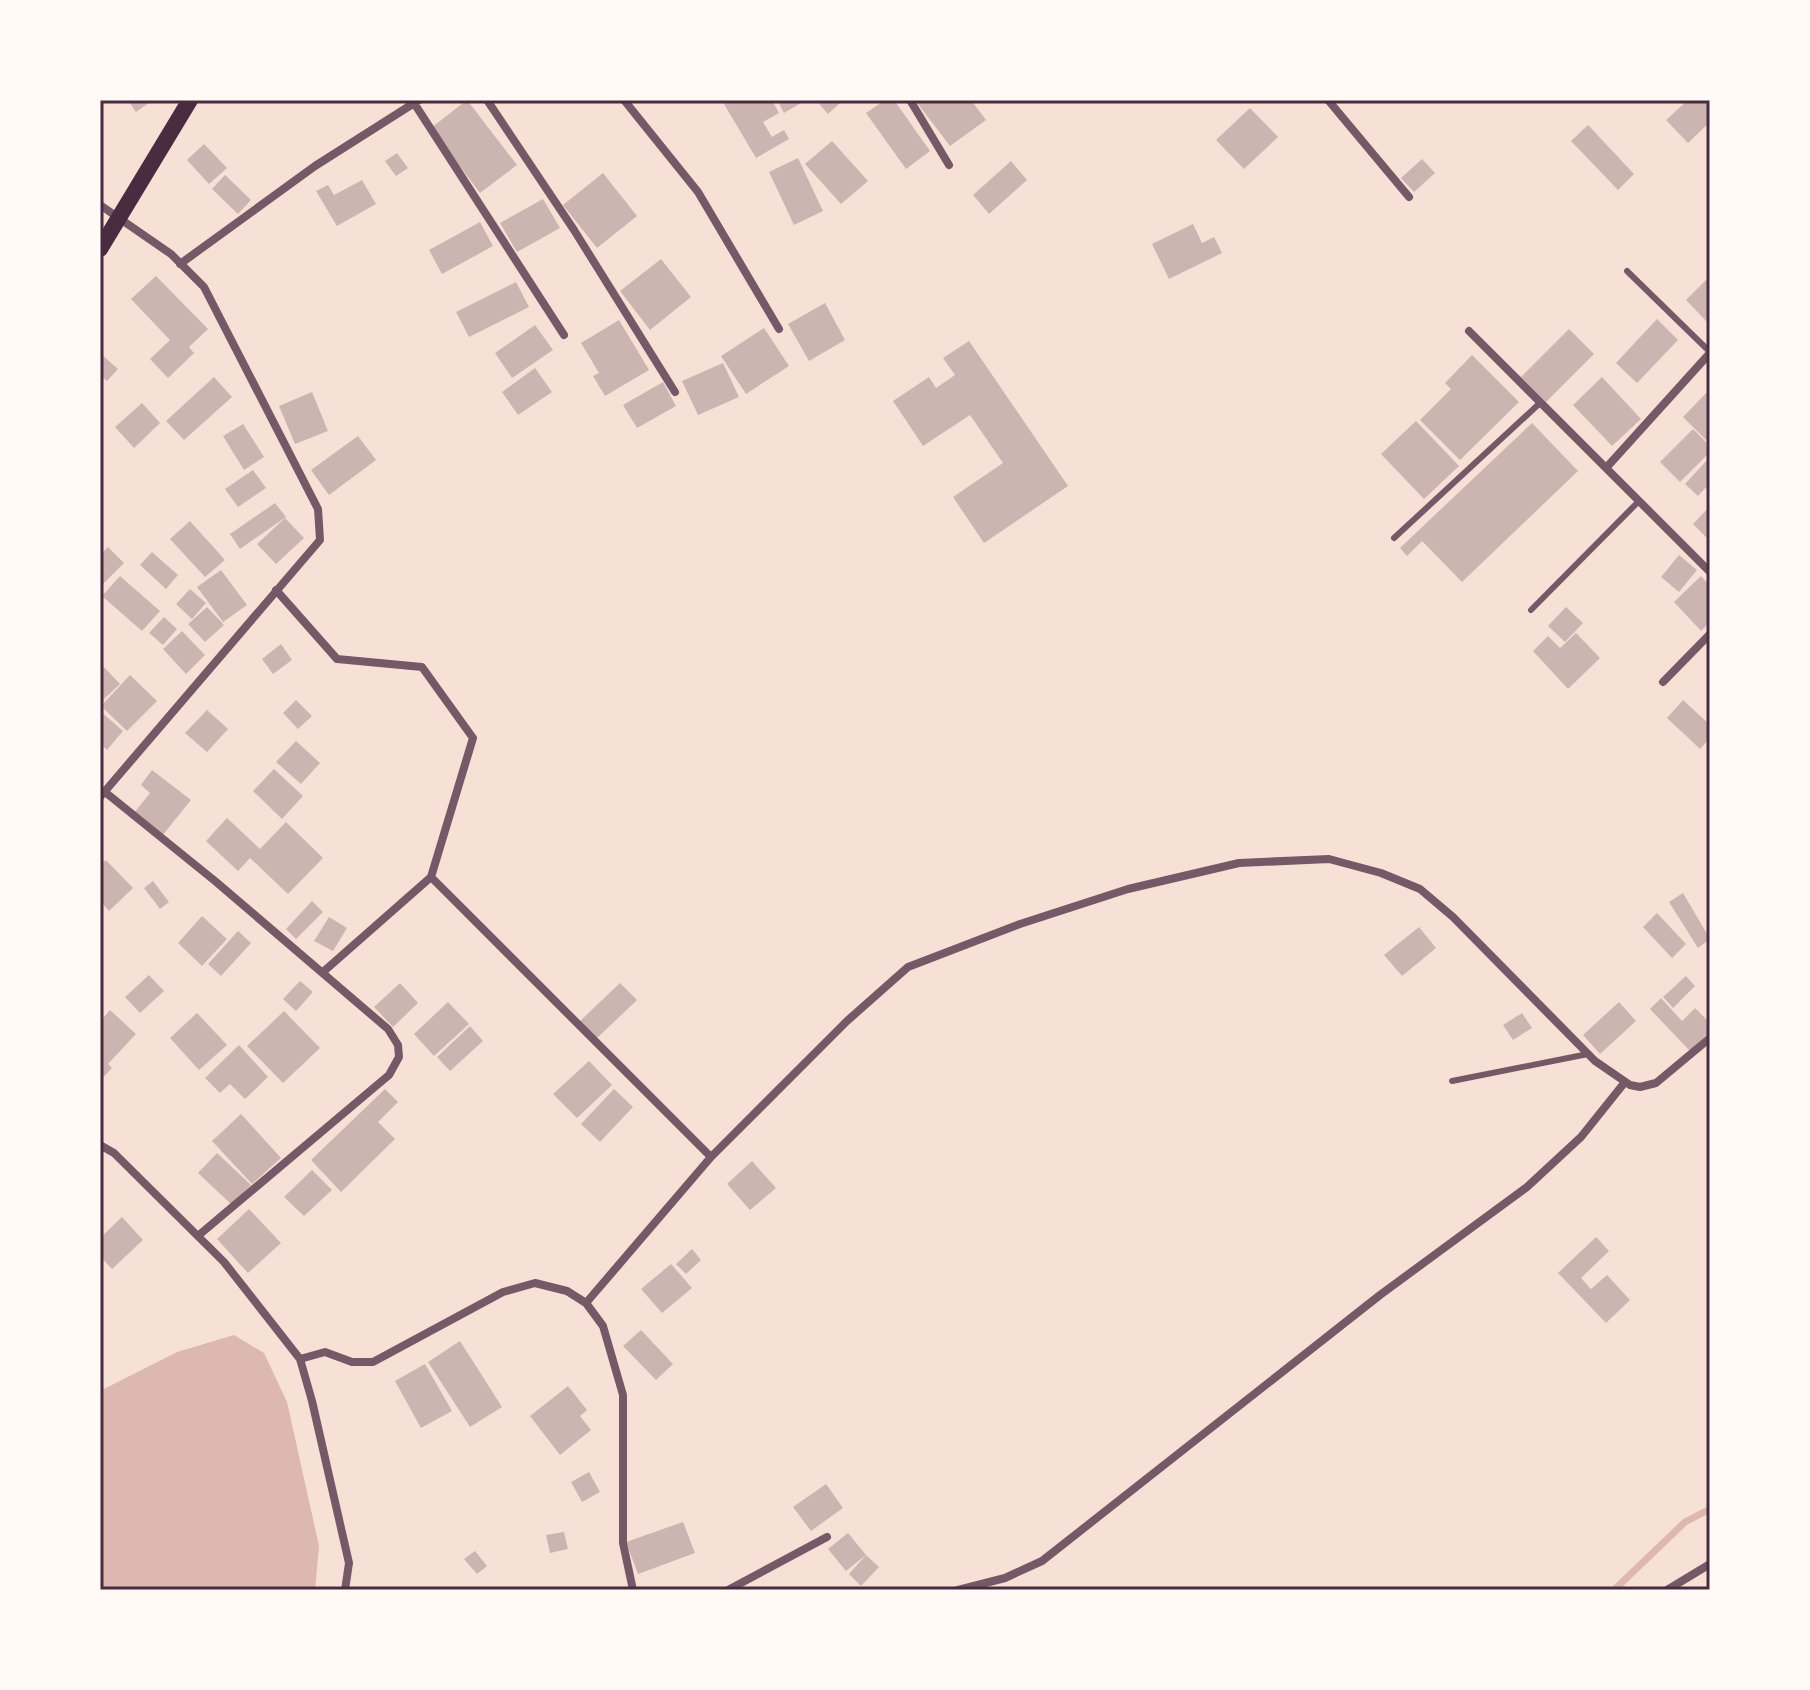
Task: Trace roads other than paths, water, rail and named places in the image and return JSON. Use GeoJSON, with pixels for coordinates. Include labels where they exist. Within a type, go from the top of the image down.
{"type":"FeatureCollection","features":[{"type":"Feature","properties":{"kind":"main road"},"geometry":{"type":"LineString","coordinates":[[100,249],[190,100]]}},
{"type":"Feature","properties":{"kind":"street"},"geometry":{"type":"LineString","coordinates":[[487,100],[574,230],[675,392]]}},
{"type":"Feature","properties":{"kind":"street"},"geometry":{"type":"LineString","coordinates":[[624,100],[698,192],[779,329]]}},
{"type":"Feature","properties":{"kind":"street"},"geometry":{"type":"LineString","coordinates":[[910,100],[949,165]]}},
{"type":"Feature","properties":{"kind":"street"},"geometry":{"type":"LineString","coordinates":[[1328,100],[1409,197]]}},
{"type":"Feature","properties":{"kind":"street"},"geometry":{"type":"LineString","coordinates":[[180,264],[315,166],[417,102],[564,335]]}},
{"type":"Feature","properties":{"kind":"street"},"geometry":{"type":"LineString","coordinates":[[100,205],[171,254],[204,287],[318,509],[320,540],[102,794],[323,972],[388,1029],[398,1045],[397,1063],[389,1075],[199,1235]]}},
{"type":"Feature","properties":{"kind":"street"},"geometry":{"type":"LineString","coordinates":[[1469,331],[1710,572]]}},
{"type":"Feature","properties":{"kind":"street"},"geometry":{"type":"LineString","coordinates":[[1606,468],[1710,352]]}},
{"type":"Feature","properties":{"kind":"street"},"geometry":{"type":"LineString","coordinates":[[276,590],[337,659],[422,667],[473,738],[431,877],[323,972]]}},
{"type":"Feature","properties":{"kind":"street"},"geometry":{"type":"LineString","coordinates":[[1663,682],[1710,634]]}},
{"type":"Feature","properties":{"kind":"street"},"geometry":{"type":"LineString","coordinates":[[586,1303],[711,1157],[847,1021],[908,967],[1020,924],[1128,889],[1239,863],[1329,859],[1381,873],[1420,889],[1453,917],[1588,1054],[1625,1082],[1640,1087],[1656,1083],[1710,1038]]}},
{"type":"Feature","properties":{"kind":"street"},"geometry":{"type":"LineString","coordinates":[[431,877],[711,1157]]}},
{"type":"Feature","properties":{"kind":"street"},"geometry":{"type":"LineString","coordinates":[[958,1590],[1005,1578],[1042,1561],[1380,1295],[1527,1187],[1581,1137],[1625,1082]]}},
{"type":"Feature","properties":{"kind":"street"},"geometry":{"type":"LineString","coordinates":[[100,1145],[114,1153],[199,1235],[267,1314],[300,1359],[349,1563],[345,1590]]}},
{"type":"Feature","properties":{"kind":"street"},"geometry":{"type":"LineString","coordinates":[[300,1359],[330,1352],[352,1362],[373,1362],[503,1292],[535,1283],[567,1291],[586,1303],[603,1326],[623,1395],[623,1543],[633,1590]]}},
{"type":"Feature","properties":{"kind":"street"},"geometry":{"type":"LineString","coordinates":[[728,1590],[827,1537]]}},
{"type":"Feature","properties":{"kind":"street"},"geometry":{"type":"LineString","coordinates":[[1667,1590],[1710,1564]]}},
{"type":"Feature","properties":{"kind":"lane"},"geometry":{"type":"LineString","coordinates":[[1627,271],[1710,352]]}},
{"type":"Feature","properties":{"kind":"lane"},"geometry":{"type":"LineString","coordinates":[[1394,538],[1540,403]]}},
{"type":"Feature","properties":{"kind":"lane"},"geometry":{"type":"LineString","coordinates":[[1531,610],[1639,501]]}},
{"type":"Feature","properties":{"kind":"lane"},"geometry":{"type":"LineString","coordinates":[[1452,1081],[1588,1054]]}},
{"type":"Feature","properties":{"kind":"waterway"},"geometry":{"type":"LineString","coordinates":[[1614,1590],[1685,1522],[1710,1509]]}}]}
